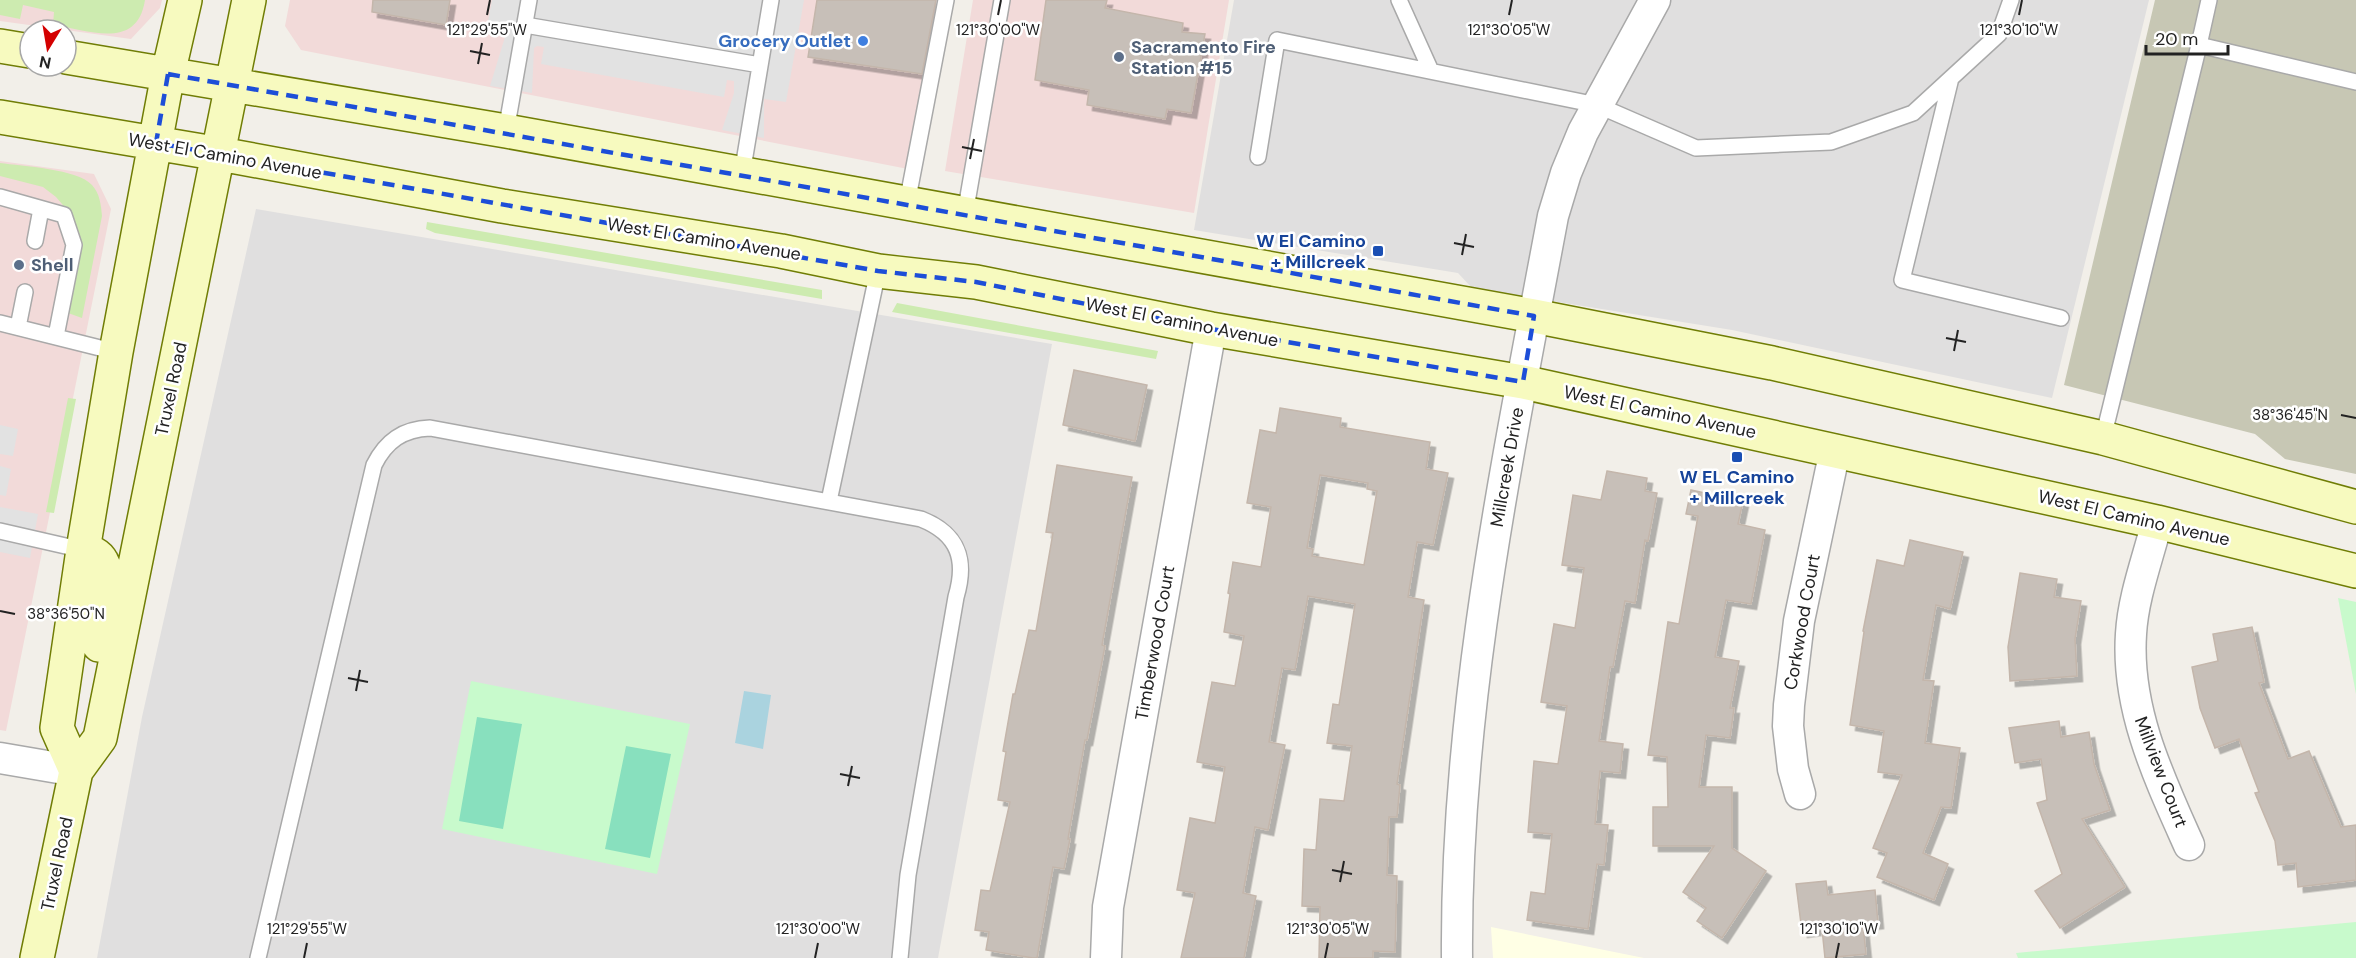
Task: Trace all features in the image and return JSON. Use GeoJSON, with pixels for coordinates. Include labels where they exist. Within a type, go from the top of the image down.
{"type":"FeatureCollection","features":[{"type":"Feature","properties":{"kind":"main road"},"geometry":{"type":"LineString","coordinates":[[76,771],[57,728],[83,550],[116,352],[168,74],[185,0]]}},
{"type":"Feature","properties":{"kind":"main road","name":"Truxel Road"},"geometry":{"type":"LineString","coordinates":[[37,958],[76,771],[100,738],[220,154],[249,0]]}},
{"type":"Feature","properties":{"kind":"main road"},"geometry":{"type":"LineString","coordinates":[[0,46],[18,49]]}},
{"type":"Feature","properties":{"kind":"main road"},"geometry":{"type":"LineString","coordinates":[[78,59],[506,131],[1534,316],[1772,363],[2103,438],[2356,507]]}},
{"type":"Feature","properties":{"kind":"main road","name":"West El Camino Avenue"},"geometry":{"type":"LineString","coordinates":[[0,117],[220,154],[502,206],[781,250],[878,271],[976,282],[1211,329],[1523,382],[2157,522],[2356,571]]}},
{"type":"Feature","properties":{"kind":"main road"},"geometry":{"type":"LineString","coordinates":[[83,550],[95,553],[102,562],[106,574],[91,702],[100,738]]}},
{"type":"Feature","properties":{"kind":"street","name":"Millcreek Drive"},"geometry":{"type":"LineString","coordinates":[[1457,958],[1456,916],[1461,795],[1473,674],[1485,594],[1553,216],[1566,173],[1583,132],[1654,0]]}},
{"type":"Feature","properties":{"kind":"street","name":"Timberwood Court"},"geometry":{"type":"LineString","coordinates":[[1106,958],[1108,907],[1211,329]]}},
{"type":"Feature","properties":{"kind":"street","name":"Corkwood Court"},"geometry":{"type":"LineString","coordinates":[[1800,794],[1788,726],[1789,705],[1799,621],[1835,450]]}},
{"type":"Feature","properties":{"kind":"street","name":"Millview Court"},"geometry":{"type":"LineString","coordinates":[[2157,522],[2134,611],[2131,634],[2131,678],[2139,721],[2165,793],[2189,845]]}},
{"type":"Feature","properties":{"kind":"street"},"geometry":{"type":"LineString","coordinates":[[0,758],[76,771]]}},
{"type":"Feature","properties":{"kind":"lane"},"geometry":{"type":"LineString","coordinates":[[506,131],[529,0]]}},
{"type":"Feature","properties":{"kind":"lane"},"geometry":{"type":"LineString","coordinates":[[742,174],[771,0]]}},
{"type":"Feature","properties":{"kind":"lane"},"geometry":{"type":"LineString","coordinates":[[907,203],[945,0]]}},
{"type":"Feature","properties":{"kind":"lane"},"geometry":{"type":"LineString","coordinates":[[965,214],[1002,0]]}},
{"type":"Feature","properties":{"kind":"lane"},"geometry":{"type":"LineString","coordinates":[[1399,0],[1431,71]]}},
{"type":"Feature","properties":{"kind":"lane"},"geometry":{"type":"LineString","coordinates":[[1257,157],[1277,40],[1597,105],[1696,148],[1832,142],[1913,113],[1999,34],[2011,0]]}},
{"type":"Feature","properties":{"kind":"lane"},"geometry":{"type":"LineString","coordinates":[[2103,438],[2209,0]]}},
{"type":"Feature","properties":{"kind":"lane"},"geometry":{"type":"LineString","coordinates":[[525,25],[760,65]]}},
{"type":"Feature","properties":{"kind":"lane"},"geometry":{"type":"LineString","coordinates":[[2199,45],[2356,82]]}},
{"type":"Feature","properties":{"kind":"lane"},"geometry":{"type":"LineString","coordinates":[[1951,78],[1902,280],[2061,318]]}},
{"type":"Feature","properties":{"kind":"lane"},"geometry":{"type":"LineString","coordinates":[[0,197],[64,215],[74,245],[56,336]]}},
{"type":"Feature","properties":{"kind":"lane"},"geometry":{"type":"LineString","coordinates":[[34,241],[40,209]]}},
{"type":"Feature","properties":{"kind":"lane"},"geometry":{"type":"LineString","coordinates":[[829,501],[878,271]]}},
{"type":"Feature","properties":{"kind":"lane"},"geometry":{"type":"LineString","coordinates":[[18,327],[25,292]]}},
{"type":"Feature","properties":{"kind":"lane"},"geometry":{"type":"LineString","coordinates":[[0,323],[116,352]]}},
{"type":"Feature","properties":{"kind":"lane"},"geometry":{"type":"LineString","coordinates":[[258,958],[374,465],[380,452],[396,437],[416,429],[430,428],[921,519],[934,524],[950,538],[960,556],[962,577],[954,607],[908,875],[900,958]]}},
{"type":"Feature","properties":{"kind":"lane"},"geometry":{"type":"LineString","coordinates":[[0,531],[83,550]]}},
{"type":"Feature","properties":{"kind":"highlighted area"},"geometry":{"type":"Polygon","coordinates":[[[168,74],[1534,316],[1523,382],[1211,329],[976,282],[878,271],[156,143],[168,74]]]}},
{"type":"Feature","properties":{"kind":"shaded area"},"geometry":{"type":"Polygon","coordinates":[[[0,0],[162,0],[160,8],[131,39],[78,32],[78,18],[18,18],[18,23],[0,21],[0,0]]]}},
{"type":"Feature","properties":{"kind":"shaded area"},"geometry":{"type":"Polygon","coordinates":[[[290,0],[937,0],[908,169],[301,50],[285,26],[290,0]]]}},
{"type":"Feature","properties":{"kind":"shaded area"},"geometry":{"type":"Polygon","coordinates":[[[492,0],[804,0],[786,102],[764,99],[764,138],[722,130],[734,93],[734,81],[727,80],[724,97],[541,64],[544,47],[537,46],[534,48],[532,93],[490,86],[505,37],[486,32],[492,0]]]}},
{"type":"Feature","properties":{"kind":"shaded area"},"geometry":{"type":"Polygon","coordinates":[[[973,0],[1229,0],[1194,213],[945,171],[973,0]]]}},
{"type":"Feature","properties":{"kind":"shaded area"},"geometry":{"type":"Polygon","coordinates":[[[1234,0],[2149,0],[2052,398],[1732,330],[1472,288],[1458,273],[1194,230],[1234,0]]]}},
{"type":"Feature","properties":{"kind":"shaded area"},"geometry":{"type":"Polygon","coordinates":[[[2155,0],[2356,0],[2356,474],[2285,459],[2255,434],[2064,385],[2155,0]]]}},
{"type":"Feature","properties":{"kind":"shaded area"},"geometry":{"type":"Polygon","coordinates":[[[0,161],[94,174],[111,209],[6,731],[0,730],[0,161]]]}},
{"type":"Feature","properties":{"kind":"shaded area"},"geometry":{"type":"Polygon","coordinates":[[[256,209],[1052,344],[938,958],[97,958],[142,717],[256,209]]]}},
{"type":"Feature","properties":{"kind":"shaded area"},"geometry":{"type":"Polygon","coordinates":[[[0,425],[18,429],[13,456],[0,454],[0,425]]]}},
{"type":"Feature","properties":{"kind":"shaded area"},"geometry":{"type":"Polygon","coordinates":[[[0,466],[11,469],[6,496],[0,495],[0,466]]]}},
{"type":"Feature","properties":{"kind":"shaded area"},"geometry":{"type":"Polygon","coordinates":[[[0,507],[38,514],[30,558],[0,552],[0,507]]]}},
{"type":"Feature","properties":{"kind":"shaded area"},"geometry":{"type":"Polygon","coordinates":[[[1491,927],[1644,958],[1493,958],[1491,927]]]}},
{"type":"Feature","properties":{"kind":"green space"},"geometry":{"type":"Polygon","coordinates":[[[0,0],[145,0],[140,16],[132,26],[122,32],[110,34],[78,30],[78,18],[54,18],[54,12],[23,5],[20,18],[0,15],[0,0]]]}},
{"type":"Feature","properties":{"kind":"green space"},"geometry":{"type":"Polygon","coordinates":[[[0,163],[49,169],[75,175],[92,185],[97,192],[102,216],[82,318],[68,313],[68,211],[43,187],[0,176],[0,163]]]}},
{"type":"Feature","properties":{"kind":"green space"},"geometry":{"type":"Polygon","coordinates":[[[427,222],[822,290],[822,299],[435,233],[426,229],[427,222]]]}},
{"type":"Feature","properties":{"kind":"green space"},"geometry":{"type":"Polygon","coordinates":[[[897,303],[1158,351],[1156,359],[892,312],[897,303]]]}},
{"type":"Feature","properties":{"kind":"green space"},"geometry":{"type":"Polygon","coordinates":[[[68,398],[76,399],[54,513],[46,512],[68,398]]]}},
{"type":"Feature","properties":{"kind":"green space"},"geometry":{"type":"Polygon","coordinates":[[[2338,598],[2356,602],[2356,694],[2338,598]]]}},
{"type":"Feature","properties":{"kind":"green space"},"geometry":{"type":"Polygon","coordinates":[[[471,681],[690,724],[657,874],[442,829],[471,681]]]}},
{"type":"Feature","properties":{"kind":"green space"},"geometry":{"type":"Polygon","coordinates":[[[477,717],[522,724],[503,829],[459,821],[477,717]]]}},
{"type":"Feature","properties":{"kind":"green space"},"geometry":{"type":"Polygon","coordinates":[[[626,746],[671,754],[650,858],[605,849],[626,746]]]}},
{"type":"Feature","properties":{"kind":"green space"},"geometry":{"type":"Polygon","coordinates":[[[2356,922],[2356,958],[2018,958],[2016,953],[2356,922]]]}},
{"type":"Feature","properties":{"kind":"water"},"geometry":{"type":"Polygon","coordinates":[[[744,691],[771,695],[763,749],[735,743],[744,691]]]}},
{"type":"Feature","properties":{"kind":"building"},"geometry":{"type":"Polygon","coordinates":[[[373,0],[450,0],[446,25],[372,12],[373,0]]]}},
{"type":"Feature","properties":{"kind":"building"},"geometry":{"type":"Polygon","coordinates":[[[817,0],[936,0],[922,74],[808,57],[817,0]]]}},
{"type":"Feature","properties":{"kind":"building","name":"Sacramento Fire Station #15"},"geometry":{"type":"Polygon","coordinates":[[[1046,0],[1107,0],[1105,8],[1183,23],[1182,32],[1205,34],[1191,113],[1167,109],[1165,119],[1087,105],[1089,90],[1035,80],[1046,0]]]}},
{"type":"Feature","properties":{"kind":"building"},"geometry":{"type":"Polygon","coordinates":[[[1074,370],[1147,385],[1135,441],[1063,425],[1074,370]]]}},
{"type":"Feature","properties":{"kind":"building"},"geometry":{"type":"Polygon","coordinates":[[[1280,408],[1341,418],[1340,427],[1430,442],[1426,469],[1448,473],[1433,545],[1417,542],[1408,597],[1424,600],[1397,784],[1400,785],[1397,817],[1389,817],[1387,875],[1397,876],[1395,952],[1373,951],[1373,958],[1319,958],[1320,907],[1302,906],[1304,849],[1316,850],[1320,799],[1344,801],[1352,746],[1327,743],[1333,704],[1339,705],[1355,604],[1308,596],[1295,670],[1282,668],[1269,742],[1285,745],[1268,830],[1255,827],[1243,893],[1256,896],[1244,958],[1181,958],[1195,893],[1177,890],[1190,818],[1215,823],[1225,767],[1197,762],[1212,682],[1235,686],[1244,636],[1224,632],[1233,562],[1261,567],[1271,507],[1247,503],[1260,430],[1276,433],[1280,408]],[[1320,475],[1307,548],[1313,549],[1312,556],[1364,565],[1377,491],[1367,489],[1368,483],[1320,475]]]}},
{"type":"Feature","properties":{"kind":"building"},"geometry":{"type":"Polygon","coordinates":[[[1057,465],[1132,477],[1102,645],[1105,646],[1087,740],[1085,740],[1064,869],[1053,867],[1037,958],[1033,958],[986,950],[989,932],[975,930],[981,890],[990,891],[1010,802],[998,800],[1006,752],[1003,751],[1013,694],[1015,694],[1029,630],[1036,631],[1053,533],[1046,532],[1057,465]]]}},
{"type":"Feature","properties":{"kind":"building"},"geometry":{"type":"Polygon","coordinates":[[[1607,471],[1647,478],[1645,491],[1657,493],[1648,541],[1645,540],[1635,603],[1625,601],[1613,667],[1610,667],[1599,741],[1623,744],[1620,773],[1600,771],[1595,824],[1608,825],[1604,865],[1597,864],[1588,929],[1527,920],[1531,892],[1545,894],[1552,834],[1528,832],[1534,761],[1558,764],[1567,706],[1541,702],[1554,624],[1575,628],[1584,568],[1562,565],[1573,495],[1601,500],[1607,471]]]}},
{"type":"Feature","properties":{"kind":"building"},"geometry":{"type":"Polygon","coordinates":[[[1691,490],[1743,501],[1738,524],[1765,530],[1751,604],[1726,600],[1715,657],[1739,661],[1730,708],[1734,708],[1730,738],[1706,735],[1699,787],[1732,787],[1732,848],[1766,871],[1722,938],[1697,921],[1706,908],[1683,892],[1714,846],[1653,846],[1653,807],[1668,807],[1667,757],[1648,755],[1668,622],[1679,624],[1698,516],[1686,514],[1691,490]]]}},
{"type":"Feature","properties":{"kind":"building"},"geometry":{"type":"Polygon","coordinates":[[[1910,540],[1963,552],[1950,609],[1936,605],[1923,680],[1934,681],[1925,743],[1960,748],[1951,808],[1941,807],[1923,853],[1948,864],[1934,900],[1877,877],[1887,853],[1873,848],[1902,775],[1878,772],[1884,731],[1850,725],[1863,631],[1877,560],[1904,566],[1910,540]]]}},
{"type":"Feature","properties":{"kind":"building"},"geometry":{"type":"Polygon","coordinates":[[[2020,573],[2057,579],[2054,597],[2081,601],[2075,639],[2077,676],[2010,681],[2008,647],[2020,573]]]}},
{"type":"Feature","properties":{"kind":"building"},"geometry":{"type":"Polygon","coordinates":[[[2252,627],[2264,682],[2259,683],[2288,759],[2309,751],[2341,827],[2356,825],[2356,880],[2298,887],[2296,863],[2278,865],[2275,841],[2255,793],[2259,792],[2239,739],[2215,748],[2200,708],[2192,667],[2218,661],[2213,634],[2252,627]]]}},
{"type":"Feature","properties":{"kind":"building"},"geometry":{"type":"Polygon","coordinates":[[[2059,721],[2061,737],[2089,732],[2094,764],[2110,810],[2082,819],[2125,887],[2060,928],[2035,891],[2062,874],[2037,803],[2047,800],[2041,759],[2015,763],[2009,728],[2059,721]]]}},
{"type":"Feature","properties":{"kind":"building"},"geometry":{"type":"Polygon","coordinates":[[[1826,881],[1828,895],[1875,890],[1878,923],[1863,925],[1866,954],[1825,958],[1822,929],[1802,932],[1796,884],[1826,881]]]}},
{"type":"Feature","properties":{"kind":"place","name":"Grocery Outlet"},"geometry":{"type":"Point","coordinates":[863,41]}},
{"type":"Feature","properties":{"kind":"place","name":"Sacramento Fire Station #15"},"geometry":{"type":"Point","coordinates":[1119,57]}},
{"type":"Feature","properties":{"kind":"place","name":"W El Camino + Millcreek"},"geometry":{"type":"Point","coordinates":[1378,251]}},
{"type":"Feature","properties":{"kind":"place","name":"Shell"},"geometry":{"type":"Point","coordinates":[19,265]}},
{"type":"Feature","properties":{"kind":"place","name":"W EL Camino + Millcreek"},"geometry":{"type":"Point","coordinates":[1737,457]}}]}
